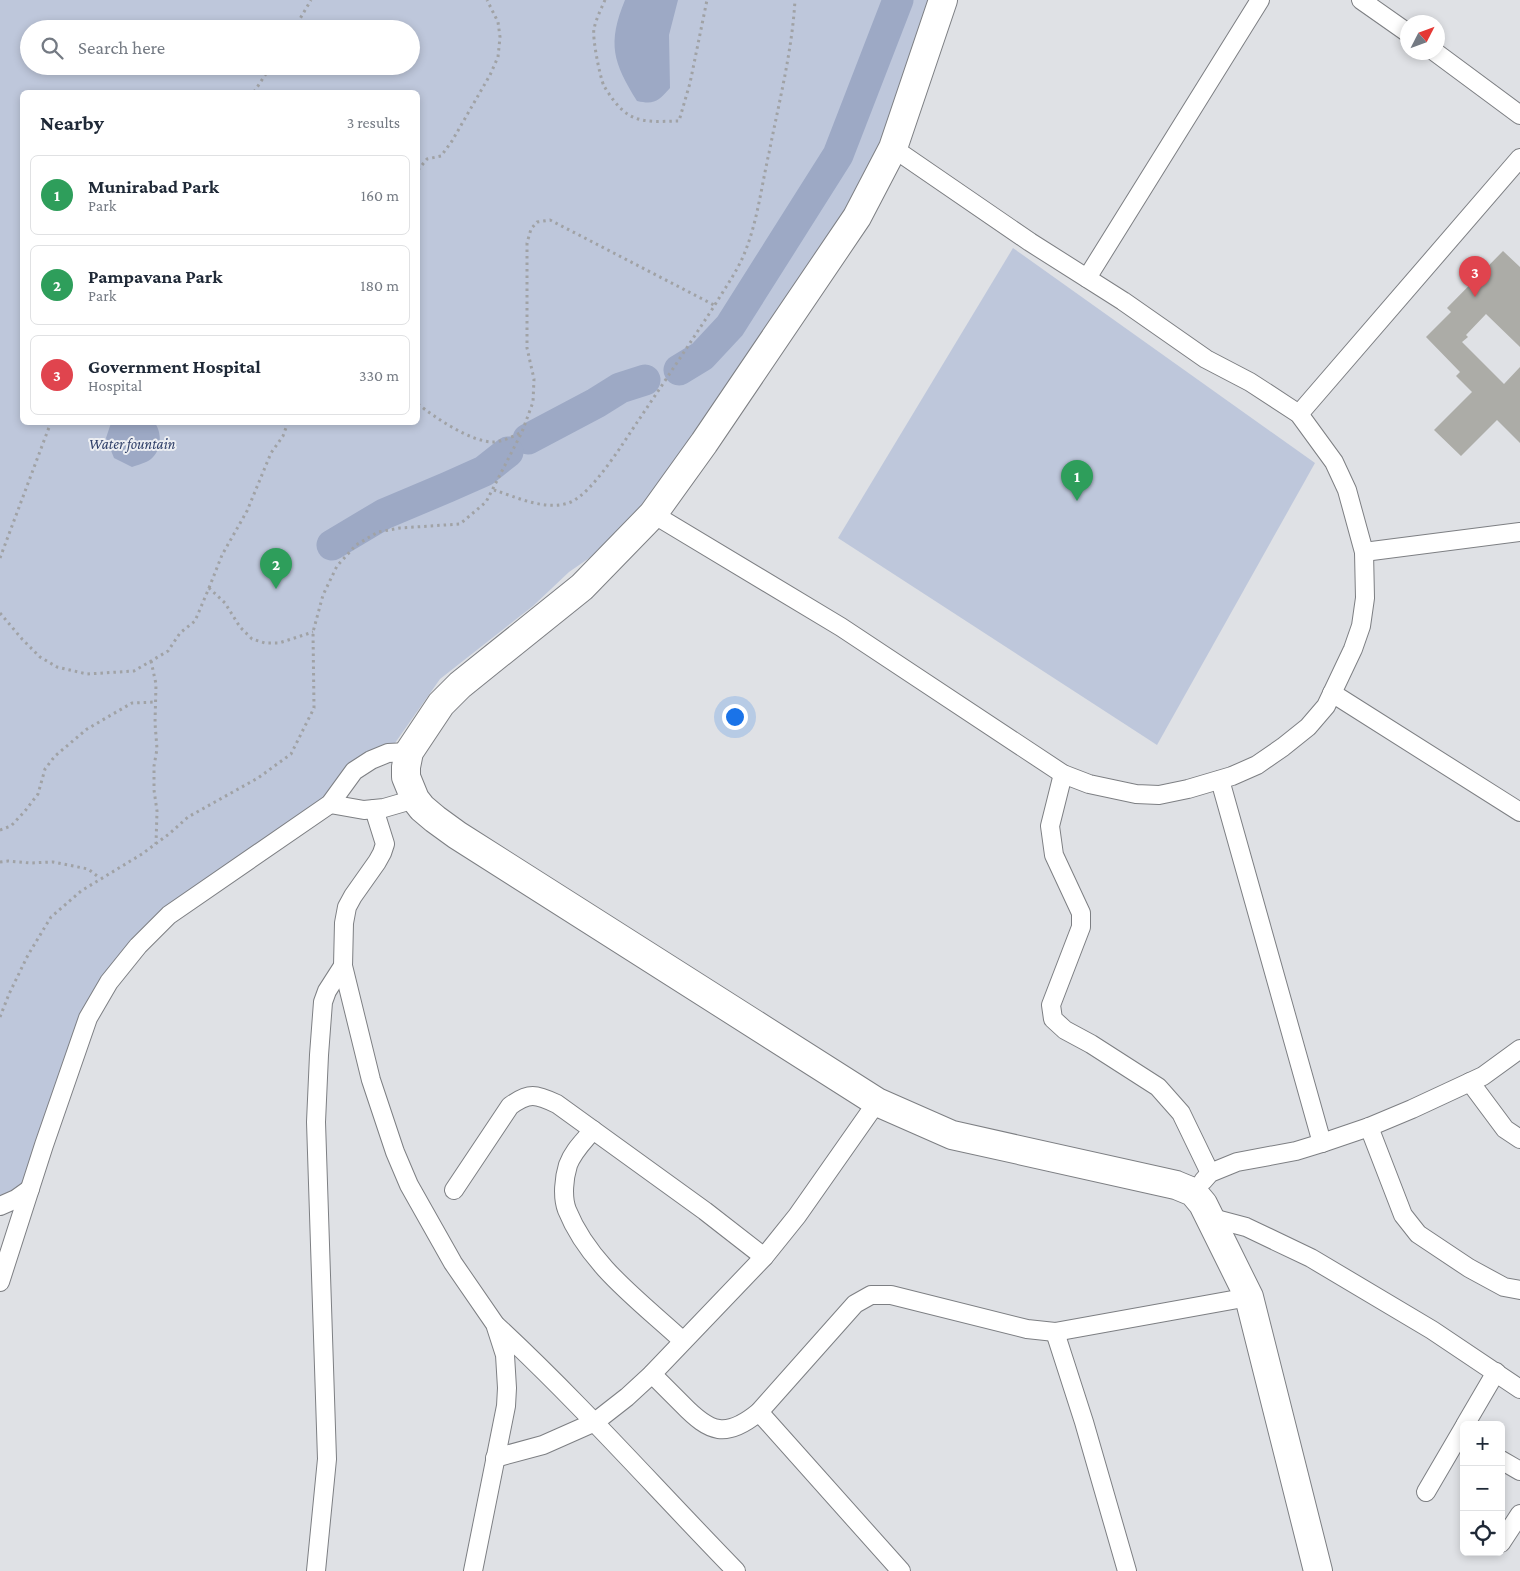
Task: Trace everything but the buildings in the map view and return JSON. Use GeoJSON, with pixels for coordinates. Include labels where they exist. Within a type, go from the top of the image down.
{"type":"FeatureCollection","features":[{"type":"Feature","properties":{"kind":"main road"},"geometry":{"type":"LineString","coordinates":[[943,0],[893,148],[857,218],[704,444],[653,514],[582,588],[460,685],[436,710],[410,752],[406,767],[406,778],[415,799],[422,808],[457,836],[877,1102],[952,1135],[1176,1185],[1202,1183],[1204,1204],[1249,1297],[1318,1571]]}},
{"type":"Feature","properties":{"kind":"street"},"geometry":{"type":"LineString","coordinates":[[1087,278],[1260,0]]}},
{"type":"Feature","properties":{"kind":"street"},"geometry":{"type":"LineString","coordinates":[[1361,0],[1400,27]]}},
{"type":"Feature","properties":{"kind":"street"},"geometry":{"type":"LineString","coordinates":[[1445,59],[1520,115]]}},
{"type":"Feature","properties":{"kind":"street"},"geometry":{"type":"LineString","coordinates":[[653,514],[841,627],[1063,774],[1089,784],[1136,794],[1159,795],[1220,780],[1256,765],[1283,747],[1308,727],[1326,706],[1353,650],[1361,626],[1365,598],[1364,552],[1347,490],[1334,462],[1299,414],[1256,386],[1206,359],[893,148]]}},
{"type":"Feature","properties":{"kind":"street"},"geometry":{"type":"LineString","coordinates":[[1299,414],[1520,158]]}},
{"type":"Feature","properties":{"kind":"street"},"geometry":{"type":"LineString","coordinates":[[1364,552],[1520,532]]}},
{"type":"Feature","properties":{"kind":"street"},"geometry":{"type":"LineString","coordinates":[[1332,693],[1520,812]]}},
{"type":"Feature","properties":{"kind":"street"},"geometry":{"type":"LineString","coordinates":[[0,1282],[88,1018],[109,982],[138,946],[169,915],[330,804],[354,771],[371,760],[388,753],[410,752]]}},
{"type":"Feature","properties":{"kind":"street"},"geometry":{"type":"LineString","coordinates":[[1063,774],[1050,826],[1054,855],[1081,912],[1082,927],[1051,1005],[1054,1019],[1065,1030],[1091,1044],[1158,1087],[1181,1113],[1202,1183],[1237,1162],[1296,1150],[1369,1127],[1483,1076],[1520,1050]]}},
{"type":"Feature","properties":{"kind":"street"},"geometry":{"type":"LineString","coordinates":[[1220,780],[1322,1143]]}},
{"type":"Feature","properties":{"kind":"street"},"geometry":{"type":"LineString","coordinates":[[330,804],[364,810],[415,799]]}},
{"type":"Feature","properties":{"kind":"street"},"geometry":{"type":"LineString","coordinates":[[374,809],[384,844],[377,862],[347,907],[344,923],[343,966],[371,1080],[395,1152],[409,1185],[453,1263],[495,1324],[534,1360],[568,1397],[595,1422],[736,1571]]}},
{"type":"Feature","properties":{"kind":"street"},"geometry":{"type":"LineString","coordinates":[[316,1571],[328,1459],[316,1122],[318,1055],[323,1002],[327,991],[343,966]]}},
{"type":"Feature","properties":{"kind":"street"},"geometry":{"type":"LineString","coordinates":[[1470,1082],[1505,1129],[1520,1139]]}},
{"type":"Feature","properties":{"kind":"street"},"geometry":{"type":"LineString","coordinates":[[454,1190],[510,1106],[522,1097],[538,1095],[557,1104],[705,1211],[764,1257]]}},
{"type":"Feature","properties":{"kind":"street"},"geometry":{"type":"LineString","coordinates":[[495,1458],[543,1445],[595,1422],[652,1374],[764,1257],[797,1216],[877,1102]]}},
{"type":"Feature","properties":{"kind":"street"},"geometry":{"type":"LineString","coordinates":[[1369,1127],[1403,1215],[1418,1234],[1468,1268],[1504,1287],[1520,1290]]}},
{"type":"Feature","properties":{"kind":"street"},"geometry":{"type":"LineString","coordinates":[[592,1130],[574,1152],[568,1164],[564,1187],[567,1209],[587,1246],[604,1268],[683,1341]]}},
{"type":"Feature","properties":{"kind":"street"},"geometry":{"type":"LineString","coordinates":[[0,1206],[16,1199],[30,1189]]}},
{"type":"Feature","properties":{"kind":"street"},"geometry":{"type":"LineString","coordinates":[[1212,1218],[1254,1230],[1311,1258],[1432,1330],[1520,1389]]}},
{"type":"Feature","properties":{"kind":"street"},"geometry":{"type":"LineString","coordinates":[[652,1374],[694,1416],[707,1426],[718,1430],[729,1430],[746,1423],[759,1412],[855,1304],[871,1295],[892,1295],[1027,1329],[1055,1332],[1249,1297]]}},
{"type":"Feature","properties":{"kind":"street"},"geometry":{"type":"LineString","coordinates":[[473,1571],[488,1501],[508,1388],[505,1355],[495,1324]]}},
{"type":"Feature","properties":{"kind":"street"},"geometry":{"type":"LineString","coordinates":[[1055,1332],[1084,1422],[1127,1571]]}},
{"type":"Feature","properties":{"kind":"street"},"geometry":{"type":"LineString","coordinates":[[1468,1421],[1496,1372]]}},
{"type":"Feature","properties":{"kind":"street"},"geometry":{"type":"LineString","coordinates":[[759,1412],[901,1571]]}},
{"type":"Feature","properties":{"kind":"street"},"geometry":{"type":"LineString","coordinates":[[1426,1492],[1460,1435]]}},
{"type":"Feature","properties":{"kind":"street"},"geometry":{"type":"LineString","coordinates":[[1505,1462],[1520,1471]]}},
{"type":"Feature","properties":{"kind":"street"},"geometry":{"type":"LineString","coordinates":[[1505,1538],[1520,1514]]}},
{"type":"Feature","properties":{"kind":"path"},"geometry":{"type":"LineString","coordinates":[[299,20],[311,0]]}},
{"type":"Feature","properties":{"kind":"path"},"geometry":{"type":"LineString","coordinates":[[420,168],[427,159],[441,156],[452,141],[490,75],[498,57],[500,37],[498,22],[486,0]]}},
{"type":"Feature","properties":{"kind":"path"},"geometry":{"type":"LineString","coordinates":[[606,0],[593,31],[595,50],[603,84],[614,101],[628,115],[642,120],[658,121],[679,121],[690,83],[707,0]]}},
{"type":"Feature","properties":{"kind":"path"},"geometry":{"type":"LineString","coordinates":[[494,490],[551,506],[570,502],[586,491],[631,432],[728,284],[743,258],[754,226],[777,116],[794,23],[796,0]]}},
{"type":"Feature","properties":{"kind":"path"},"geometry":{"type":"LineString","coordinates":[[255,90],[265,75]]}},
{"type":"Feature","properties":{"kind":"path"},"geometry":{"type":"LineString","coordinates":[[0,1017],[28,955],[51,916],[81,891],[156,844],[188,817],[258,778],[291,754],[314,708],[313,632],[323,595],[337,566],[356,546],[378,532],[400,528],[460,524],[486,502],[494,490],[522,432],[533,402],[534,379],[527,348],[527,242],[530,229],[537,222],[550,220],[714,305]]}},
{"type":"Feature","properties":{"kind":"path"},"geometry":{"type":"LineString","coordinates":[[420,405],[460,433],[473,438],[493,442],[522,432]]}},
{"type":"Feature","properties":{"kind":"path"},"geometry":{"type":"LineString","coordinates":[[0,558],[49,425]]}},
{"type":"Feature","properties":{"kind":"path"},"geometry":{"type":"LineString","coordinates":[[0,613],[22,640],[40,657],[57,667],[87,674],[134,671],[168,651],[180,633],[195,621],[222,555],[246,511],[271,452],[283,436],[287,425]]}},
{"type":"Feature","properties":{"kind":"path"},"geometry":{"type":"LineString","coordinates":[[209,588],[225,603],[240,628],[252,639],[265,643],[279,643],[313,632]]}},
{"type":"Feature","properties":{"kind":"path"},"geometry":{"type":"LineString","coordinates":[[152,661],[156,684],[157,749],[154,766],[154,790],[157,811],[156,844]]}},
{"type":"Feature","properties":{"kind":"path"},"geometry":{"type":"LineString","coordinates":[[0,830],[11,826],[38,794],[45,769],[55,756],[87,729],[132,703],[155,702]]}},
{"type":"Feature","properties":{"kind":"path"},"geometry":{"type":"LineString","coordinates":[[0,862],[53,862],[88,869],[100,878]]}},
{"type":"Feature","properties":{"kind":"shaded area"},"geometry":{"type":"Polygon","coordinates":[[[0,0],[943,0],[893,148],[653,514],[569,572],[533,606],[440,679],[388,753],[371,760],[330,804],[203,890],[109,982],[30,1189],[0,1206],[0,0]]]}},
{"type":"Feature","properties":{"kind":"shaded area"},"geometry":{"type":"Polygon","coordinates":[[[1013,248],[1315,463],[1157,745],[838,538],[1013,248]]]}},
{"type":"Feature","properties":{"kind":"water"},"geometry":{"type":"Polygon","coordinates":[[[625,0],[678,0],[669,35],[670,88],[656,101],[637,101],[618,64],[615,52],[616,29],[625,0]]]}},
{"type":"Feature","properties":{"kind":"water","name":"Water fountain"},"geometry":{"type":"Polygon","coordinates":[[[110,425],[156,425],[160,441],[155,455],[151,459],[132,467],[114,458],[106,438],[110,425]]]}},
{"type":"Feature","properties":{"kind":"waterway"},"geometry":{"type":"LineString","coordinates":[[679,370],[702,356],[730,326],[838,155],[898,0]]}},
{"type":"Feature","properties":{"kind":"waterway"},"geometry":{"type":"LineString","coordinates":[[528,439],[620,388],[645,380]]}},
{"type":"Feature","properties":{"kind":"waterway"},"geometry":{"type":"LineString","coordinates":[[332,545],[384,514],[484,471],[508,452]]}},
{"type":"Feature","properties":{"kind":"place","name":"Government Hospital"},"geometry":{"type":"Point","coordinates":[1475,297]}},
{"type":"Feature","properties":{"kind":"place","name":"Munirabad Park"},"geometry":{"type":"Point","coordinates":[1077,501]}},
{"type":"Feature","properties":{"kind":"place","name":"Pampavana Park"},"geometry":{"type":"Point","coordinates":[276,589]}}]}
